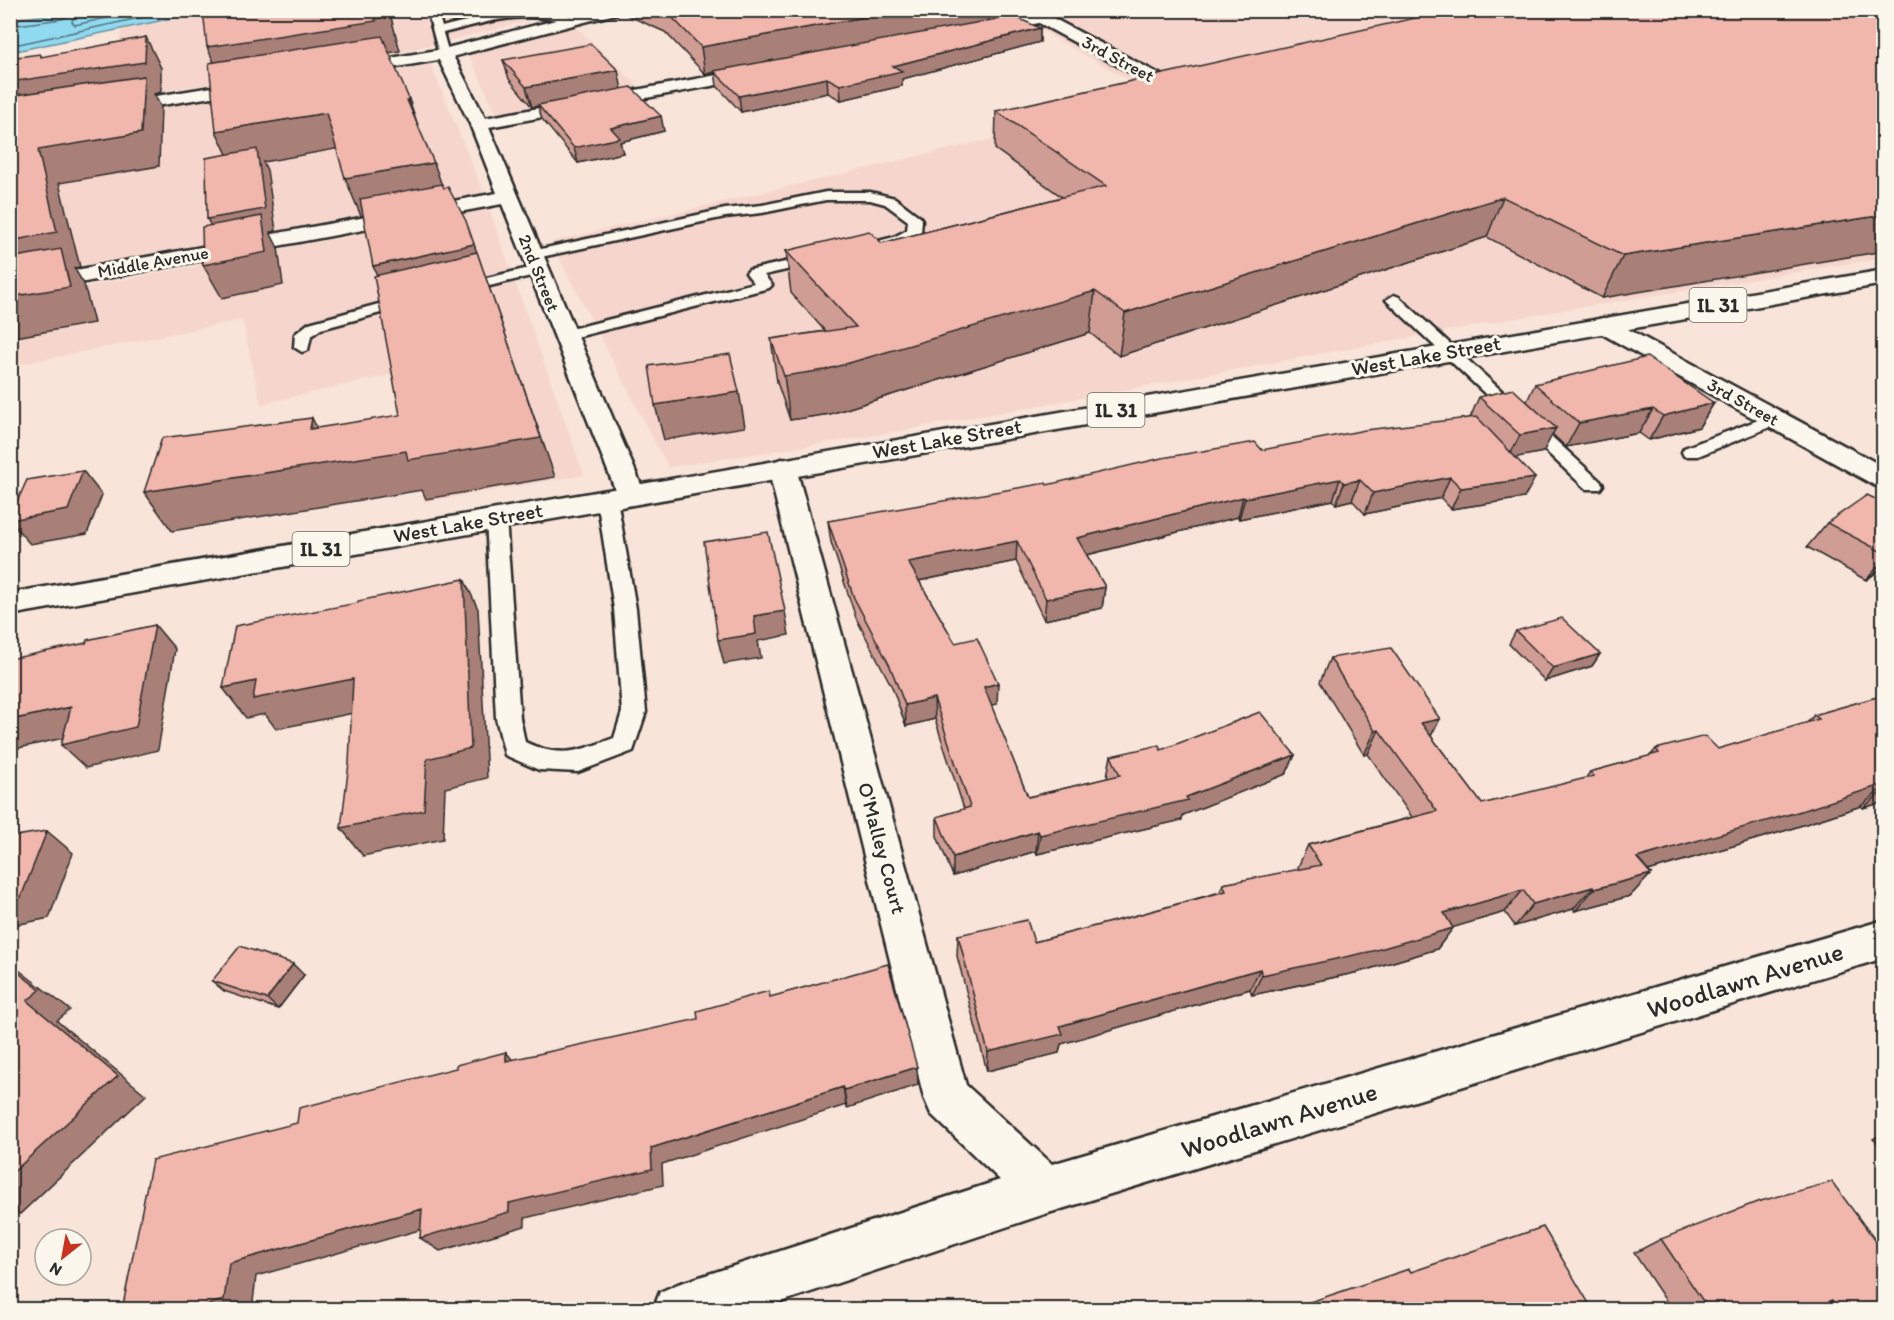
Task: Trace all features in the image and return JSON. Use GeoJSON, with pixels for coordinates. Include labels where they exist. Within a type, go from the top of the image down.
{"type":"FeatureCollection","features":[{"type":"Feature","properties":{"kind":"street"},"geometry":{"type":"LineString","coordinates":[[334,72],[444,54],[614,10]]}},
{"type":"Feature","properties":{"kind":"street","name":"3rd Street"},"geometry":{"type":"LineString","coordinates":[[1026,10],[1178,91]]}},
{"type":"Feature","properties":{"kind":"street"},"geometry":{"type":"LineString","coordinates":[[960,34],[1042,18]]}},
{"type":"Feature","properties":{"kind":"street","name":"2nd Street"},"geometry":{"type":"LineString","coordinates":[[444,54],[479,124],[565,335],[619,497]]}},
{"type":"Feature","properties":{"kind":"street"},"geometry":{"type":"LineString","coordinates":[[479,124],[773,70]]}},
{"type":"Feature","properties":{"kind":"street"},"geometry":{"type":"LineString","coordinates":[[91,111],[276,82]]}},
{"type":"Feature","properties":{"kind":"street","name":"Middle Avenue"},"geometry":{"type":"LineString","coordinates":[[10,289],[508,197]]}},
{"type":"Feature","properties":{"kind":"street","name":"West Lake Street"},"geometry":{"type":"LineString","coordinates":[[10,604],[1884,277]]}},
{"type":"Feature","properties":{"kind":"street","name":"3rd Street"},"geometry":{"type":"LineString","coordinates":[[1603,325],[1884,479]]}},
{"type":"Feature","properties":{"kind":"street","name":"O'Malley Court"},"geometry":{"type":"LineString","coordinates":[[782,468],[947,1098],[1045,1190]]}},
{"type":"Feature","properties":{"kind":"street","name":"Woodlawn Avenue"},"geometry":{"type":"LineString","coordinates":[[678,1310],[1045,1190],[1884,939]]}},
{"type":"Feature","properties":{"kind":"lane"},"geometry":{"type":"LineString","coordinates":[[432,10],[444,54]]}},
{"type":"Feature","properties":{"kind":"lane"},"geometry":{"type":"LineString","coordinates":[[472,10],[483,21]]}},
{"type":"Feature","properties":{"kind":"lane"},"geometry":{"type":"LineString","coordinates":[[1042,18],[1082,10]]}},
{"type":"Feature","properties":{"kind":"lane"},"geometry":{"type":"LineString","coordinates":[[439,31],[524,13],[561,15],[575,21]]}},
{"type":"Feature","properties":{"kind":"lane"},"geometry":{"type":"LineString","coordinates":[[444,292],[535,262],[725,213],[762,209],[826,196],[870,196],[890,201],[915,220],[914,232],[899,240],[866,248]]}},
{"type":"Feature","properties":{"kind":"lane"},"geometry":{"type":"LineString","coordinates":[[565,335],[764,285],[754,273],[832,255]]}},
{"type":"Feature","properties":{"kind":"lane"},"geometry":{"type":"LineString","coordinates":[[302,347],[303,334],[315,326],[342,317],[421,298]]}},
{"type":"Feature","properties":{"kind":"lane"},"geometry":{"type":"LineString","coordinates":[[1394,300],[1593,485]]}},
{"type":"Feature","properties":{"kind":"lane"},"geometry":{"type":"LineString","coordinates":[[1691,452],[1774,419]]}},
{"type":"Feature","properties":{"kind":"lane"},"geometry":{"type":"LineString","coordinates":[[496,518],[508,718],[513,748],[539,759],[578,762],[624,744],[634,712],[625,609],[619,497]]}},
{"type":"Feature","properties":{"kind":"shaded area"},"geometry":{"type":"Polygon","coordinates":[[[207,10],[570,11],[389,55],[116,99],[121,29],[207,10]]]}},
{"type":"Feature","properties":{"kind":"shaded area"},"geometry":{"type":"Polygon","coordinates":[[[1426,10],[1453,20],[1497,10],[1883,11],[1883,258],[1540,314],[866,437],[668,467],[551,242],[1163,99],[1035,27],[1066,22],[1044,11],[1426,10]]]}},
{"type":"Feature","properties":{"kind":"shaded area"},"geometry":{"type":"Polygon","coordinates":[[[574,25],[640,88],[497,114],[468,54],[574,25]]]}},
{"type":"Feature","properties":{"kind":"shaded area"},"geometry":{"type":"Polygon","coordinates":[[[431,65],[485,196],[11,280],[11,131],[431,65]]]}},
{"type":"Feature","properties":{"kind":"shaded area"},"geometry":{"type":"Polygon","coordinates":[[[489,209],[584,475],[424,502],[402,372],[261,404],[242,320],[11,366],[11,301],[489,209]]]}},
{"type":"Feature","properties":{"kind":"water"},"geometry":{"type":"Polygon","coordinates":[[[82,10],[207,11],[11,52],[10,20],[82,10]]]}},
{"type":"Feature","properties":{"kind":"building"},"geometry":{"type":"Polygon","coordinates":[[[203,10],[386,10],[388,17],[375,19],[376,21],[207,47],[203,10]]]}},
{"type":"Feature","properties":{"kind":"building"},"geometry":{"type":"Polygon","coordinates":[[[665,10],[903,10],[701,47],[665,10]]]}},
{"type":"Feature","properties":{"kind":"building"},"geometry":{"type":"Polygon","coordinates":[[[1451,10],[1884,10],[1884,215],[1623,256],[1503,197],[1125,313],[1095,291],[825,370],[784,376],[771,339],[856,327],[786,251],[869,231],[882,243],[1106,186],[996,111],[1451,10]]]}},
{"type":"Feature","properties":{"kind":"building"},"geometry":{"type":"Polygon","coordinates":[[[1013,16],[1040,28],[893,66],[902,71],[840,85],[827,78],[739,96],[714,71],[1013,16]]]}},
{"type":"Feature","properties":{"kind":"building"},"geometry":{"type":"Polygon","coordinates":[[[382,36],[434,163],[345,178],[326,113],[216,131],[209,63],[382,36]]]}},
{"type":"Feature","properties":{"kind":"building"},"geometry":{"type":"Polygon","coordinates":[[[146,37],[145,62],[10,82],[10,58],[40,54],[41,57],[146,37]]]}},
{"type":"Feature","properties":{"kind":"building"},"geometry":{"type":"Polygon","coordinates":[[[591,44],[618,70],[526,87],[503,60],[591,44]]]}},
{"type":"Feature","properties":{"kind":"building"},"geometry":{"type":"Polygon","coordinates":[[[144,76],[141,133],[38,150],[57,232],[10,241],[10,96],[144,76]]]}},
{"type":"Feature","properties":{"kind":"building"},"geometry":{"type":"Polygon","coordinates":[[[631,87],[661,116],[611,128],[620,138],[574,148],[538,105],[631,87]]]}},
{"type":"Feature","properties":{"kind":"building"},"geometry":{"type":"Polygon","coordinates":[[[257,149],[265,209],[207,219],[206,158],[257,149]]]}},
{"type":"Feature","properties":{"kind":"building"},"geometry":{"type":"Polygon","coordinates":[[[442,184],[444,188],[448,187],[466,221],[474,244],[373,266],[360,199],[442,184]]]}},
{"type":"Feature","properties":{"kind":"building"},"geometry":{"type":"Polygon","coordinates":[[[262,216],[267,252],[203,265],[202,227],[262,216]]]}},
{"type":"Feature","properties":{"kind":"building"},"geometry":{"type":"Polygon","coordinates":[[[61,249],[70,287],[10,297],[10,258],[61,249]]]}},
{"type":"Feature","properties":{"kind":"building"},"geometry":{"type":"Polygon","coordinates":[[[477,252],[541,438],[408,460],[406,451],[144,492],[162,438],[312,418],[310,429],[400,415],[374,276],[477,252]]]}},
{"type":"Feature","properties":{"kind":"building"},"geometry":{"type":"Polygon","coordinates":[[[730,354],[739,392],[655,405],[649,366],[730,354]]]}},
{"type":"Feature","properties":{"kind":"building"},"geometry":{"type":"Polygon","coordinates":[[[1647,357],[1714,403],[1663,416],[1653,409],[1579,423],[1535,384],[1647,357]]]}},
{"type":"Feature","properties":{"kind":"building"},"geometry":{"type":"Polygon","coordinates":[[[1513,389],[1556,428],[1520,435],[1479,397],[1513,389]]]}},
{"type":"Feature","properties":{"kind":"building"},"geometry":{"type":"Polygon","coordinates":[[[1477,417],[1535,478],[1461,488],[1450,477],[1373,493],[1360,480],[1344,483],[1340,479],[1243,497],[1077,538],[1105,587],[1046,599],[1017,541],[908,562],[955,643],[977,638],[998,683],[984,687],[1028,797],[1120,775],[1111,756],[1159,745],[1161,750],[1260,712],[1295,755],[1186,797],[1188,800],[1040,835],[1038,831],[953,857],[937,817],[970,807],[934,698],[905,705],[890,666],[854,598],[828,521],[1046,483],[1047,485],[1162,458],[1255,442],[1262,450],[1365,430],[1477,417]]]}},
{"type":"Feature","properties":{"kind":"building"},"geometry":{"type":"Polygon","coordinates":[[[83,471],[68,510],[10,520],[27,480],[83,471]]]}},
{"type":"Feature","properties":{"kind":"building"},"geometry":{"type":"Polygon","coordinates":[[[1867,495],[1884,503],[1884,553],[1827,523],[1867,495]]]}},
{"type":"Feature","properties":{"kind":"building"},"geometry":{"type":"Polygon","coordinates":[[[768,532],[785,611],[754,616],[756,634],[718,640],[704,542],[768,532]]]}},
{"type":"Feature","properties":{"kind":"building"},"geometry":{"type":"Polygon","coordinates":[[[464,579],[471,748],[427,759],[424,810],[341,828],[349,763],[353,679],[253,699],[256,681],[223,688],[235,626],[358,603],[358,601],[464,579]]]}},
{"type":"Feature","properties":{"kind":"building"},"geometry":{"type":"Polygon","coordinates":[[[1562,618],[1600,654],[1553,668],[1516,631],[1562,618]]]}},
{"type":"Feature","properties":{"kind":"building"},"geometry":{"type":"Polygon","coordinates":[[[155,625],[136,727],[61,745],[71,707],[10,720],[10,659],[155,625]]]}},
{"type":"Feature","properties":{"kind":"building"},"geometry":{"type":"Polygon","coordinates":[[[1391,648],[1440,719],[1421,723],[1482,804],[1594,776],[1590,772],[1659,753],[1656,749],[1705,736],[1718,749],[1819,719],[1814,715],[1884,695],[1884,784],[1808,809],[1637,858],[1651,874],[1533,904],[1523,890],[1444,913],[1453,928],[1373,951],[1262,975],[1260,969],[1060,1026],[1063,1034],[988,1052],[958,935],[1027,920],[1034,942],[1226,891],[1223,884],[1321,865],[1308,845],[1437,811],[1379,730],[1375,731],[1330,658],[1391,648]]]}},
{"type":"Feature","properties":{"kind":"building"},"geometry":{"type":"Polygon","coordinates":[[[47,831],[21,897],[10,899],[10,837],[47,831]]]}},
{"type":"Feature","properties":{"kind":"building"},"geometry":{"type":"Polygon","coordinates":[[[240,946],[293,964],[267,999],[212,981],[240,946]]]}},
{"type":"Feature","properties":{"kind":"building"},"geometry":{"type":"Polygon","coordinates":[[[888,964],[917,1067],[844,1090],[843,1087],[651,1148],[652,1169],[509,1203],[509,1212],[420,1238],[422,1209],[229,1263],[224,1300],[190,1310],[122,1310],[152,1160],[297,1123],[299,1108],[456,1068],[456,1065],[506,1052],[506,1061],[698,1019],[697,1011],[769,991],[770,997],[888,964]]]}},
{"type":"Feature","properties":{"kind":"building"},"geometry":{"type":"Polygon","coordinates":[[[10,966],[40,990],[27,1001],[118,1076],[10,1175],[10,966]]]}},
{"type":"Feature","properties":{"kind":"building"},"geometry":{"type":"Polygon","coordinates":[[[1832,1182],[1884,1252],[1884,1310],[1838,1310],[1832,1300],[1811,1310],[1709,1310],[1661,1239],[1757,1202],[1832,1182]]]}},
{"type":"Feature","properties":{"kind":"building"},"geometry":{"type":"Polygon","coordinates":[[[1543,1227],[1593,1310],[1286,1310],[1409,1269],[1411,1272],[1543,1227]]]}}]}
